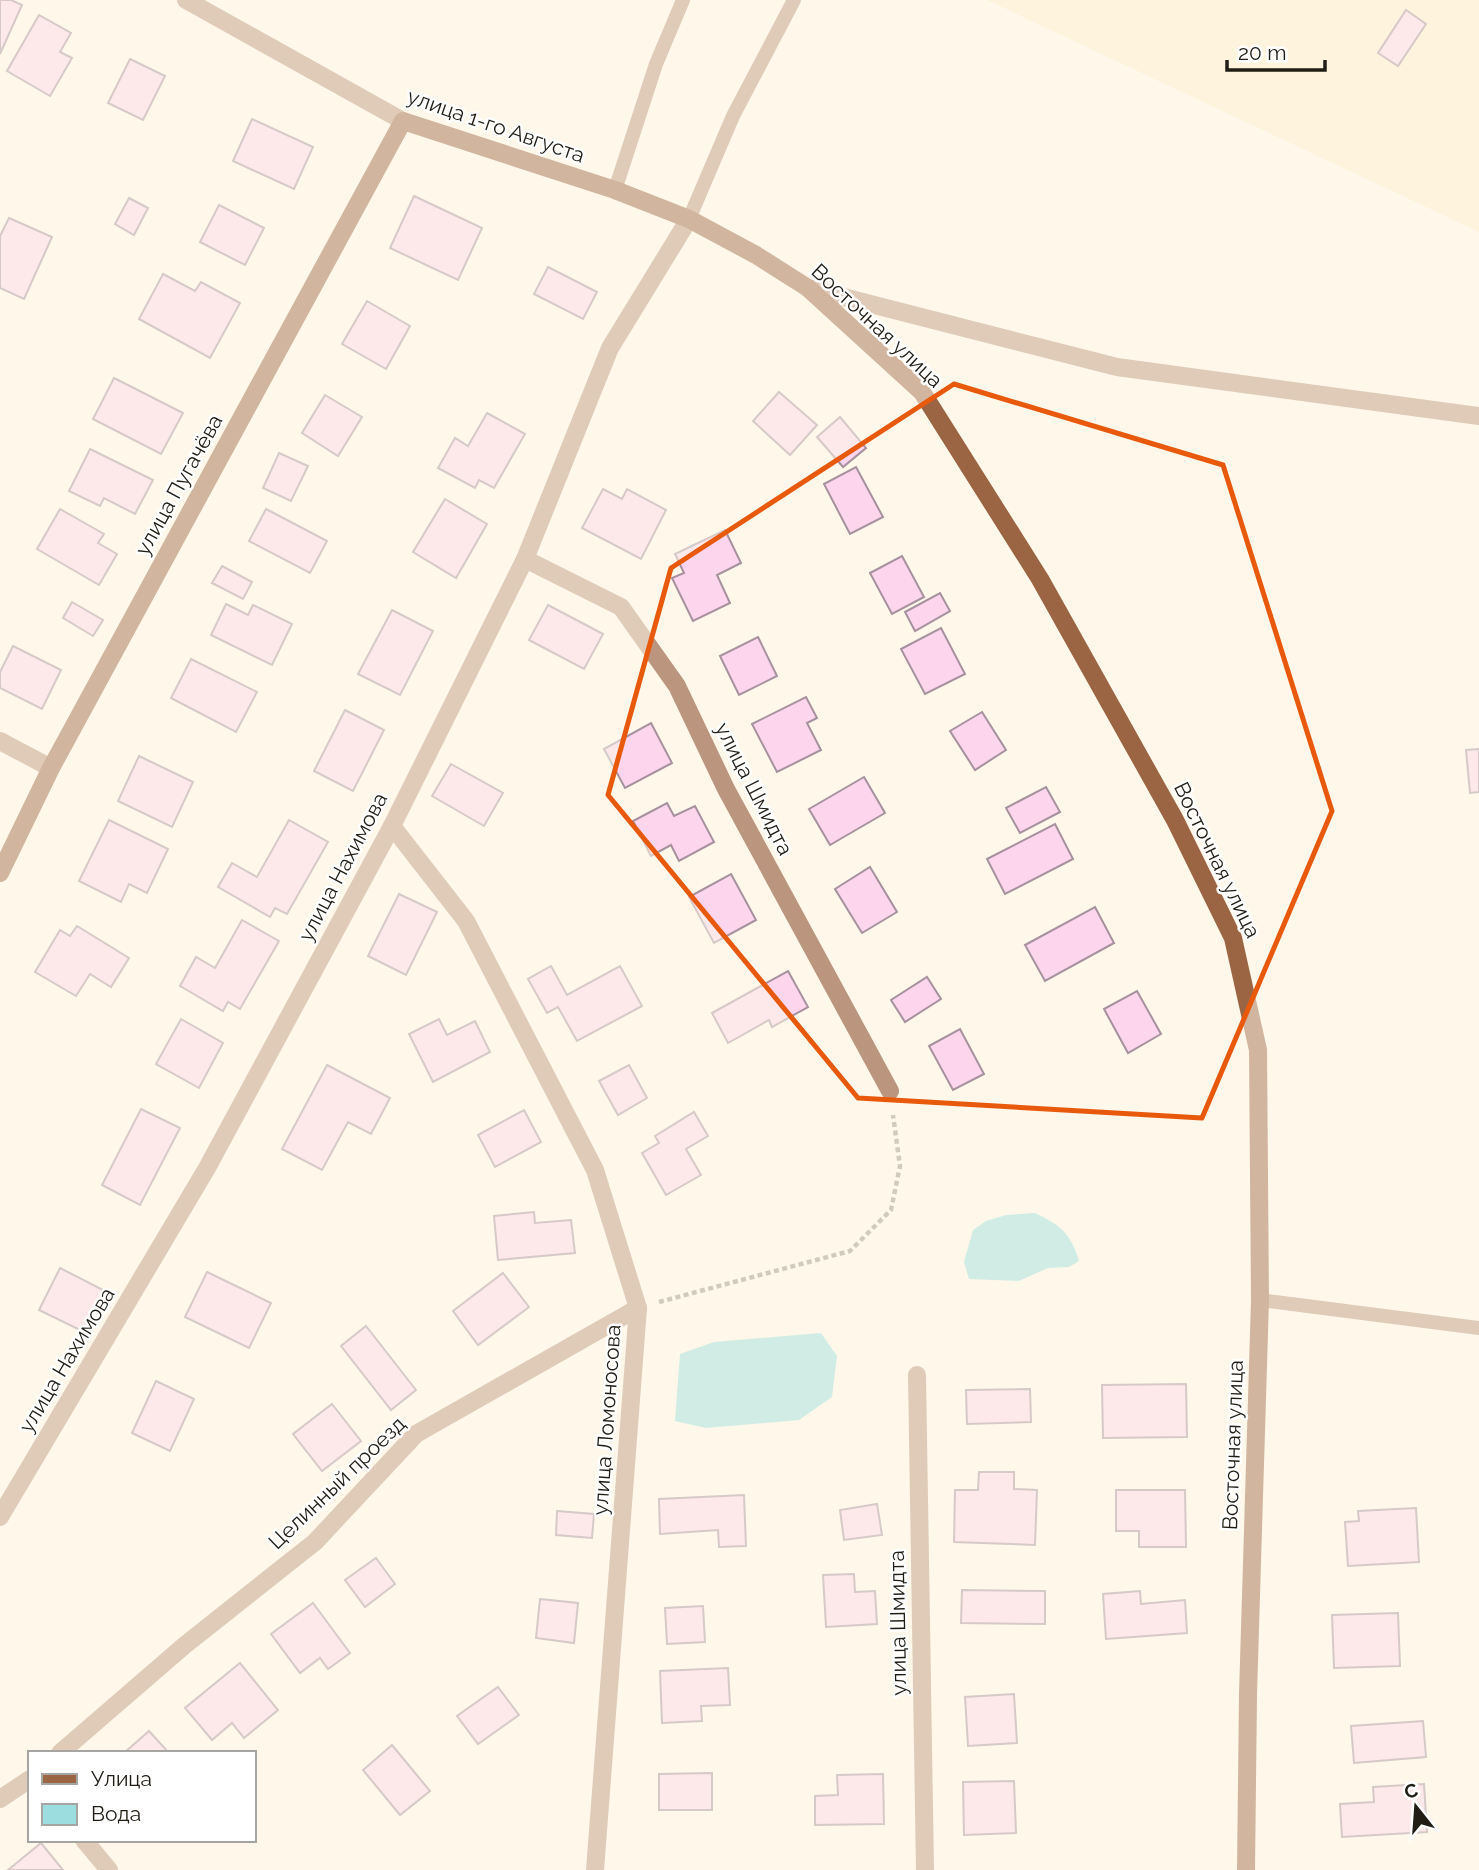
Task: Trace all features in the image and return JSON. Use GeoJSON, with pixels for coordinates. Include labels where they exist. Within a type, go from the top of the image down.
{"type":"FeatureCollection","features":[{"type":"Feature","properties":{"kind":"street","name":"улица 1-го Августа"},"geometry":{"type":"LineString","coordinates":[[186,0],[403,121],[615,190],[689,219]]}},
{"type":"Feature","properties":{"kind":"street","name":"улица Пугачёва"},"geometry":{"type":"LineString","coordinates":[[0,873],[51,768],[403,121]]}},
{"type":"Feature","properties":{"kind":"street","name":"Восточная улица"},"geometry":{"type":"LineString","coordinates":[[689,219],[756,255],[808,288],[922,392],[1040,579],[1175,820],[1233,938],[1258,1050],[1260,1300],[1248,1695],[1246,1870]]}},
{"type":"Feature","properties":{"kind":"street","name":"улица Нахимова"},"geometry":{"type":"LineString","coordinates":[[0,1517],[207,1168],[392,826],[524,559],[610,348],[689,219]]}},
{"type":"Feature","properties":{"kind":"street"},"geometry":{"type":"LineString","coordinates":[[808,288],[1117,367],[1479,416]]}},
{"type":"Feature","properties":{"kind":"street","name":"улица Шмидта"},"geometry":{"type":"LineString","coordinates":[[524,559],[621,607],[677,686],[726,789],[890,1091]]}},
{"type":"Feature","properties":{"kind":"street"},"geometry":{"type":"LineString","coordinates":[[0,741],[51,768]]}},
{"type":"Feature","properties":{"kind":"street","name":"улица Ломоносова"},"geometry":{"type":"LineString","coordinates":[[392,826],[466,921],[595,1170],[639,1308],[596,1870]]}},
{"type":"Feature","properties":{"kind":"street","name":"Целинный проезд"},"geometry":{"type":"LineString","coordinates":[[62,1751],[185,1646],[315,1542],[416,1434],[639,1308]]}},
{"type":"Feature","properties":{"kind":"street","name":"улица Шмидта"},"geometry":{"type":"LineString","coordinates":[[917,1375],[925,1870]]}},
{"type":"Feature","properties":{"kind":"street"},"geometry":{"type":"LineString","coordinates":[[0,1799],[28,1780]]}},
{"type":"Feature","properties":{"kind":"street"},"geometry":{"type":"LineString","coordinates":[[86,1842],[109,1870]]}},
{"type":"Feature","properties":{"kind":"lane"},"geometry":{"type":"LineString","coordinates":[[615,190],[656,64],[683,0]]}},
{"type":"Feature","properties":{"kind":"lane"},"geometry":{"type":"LineString","coordinates":[[689,219],[733,116],[794,0]]}},
{"type":"Feature","properties":{"kind":"lane"},"geometry":{"type":"LineString","coordinates":[[1260,1300],[1479,1328]]}},
{"type":"Feature","properties":{"kind":"path"},"geometry":{"type":"LineString","coordinates":[[639,1308],[850,1251],[891,1210],[900,1166],[890,1091]]}},
{"type":"Feature","properties":{"kind":"highlighted area"},"geometry":{"type":"Polygon","coordinates":[[[954,384],[1223,465],[1332,811],[1202,1118],[858,1098],[608,795],[671,568],[954,384]]]}},
{"type":"Feature","properties":{"kind":"shaded area"},"geometry":{"type":"Polygon","coordinates":[[[987,0],[1479,0],[1479,232],[987,0]]]}},
{"type":"Feature","properties":{"kind":"water"},"geometry":{"type":"Polygon","coordinates":[[[1035,1213],[1063,1231],[1072,1243],[1079,1261],[1069,1267],[1048,1268],[1019,1281],[969,1279],[964,1262],[973,1230],[986,1221],[1006,1215],[1035,1213]]]}},
{"type":"Feature","properties":{"kind":"water"},"geometry":{"type":"Polygon","coordinates":[[[821,1333],[837,1356],[832,1397],[799,1420],[706,1428],[675,1421],[680,1354],[714,1342],[821,1333]]]}},
{"type":"Feature","properties":{"kind":"building"},"geometry":{"type":"Polygon","coordinates":[[[0,0],[11,0],[22,5],[0,54],[0,0]]]}},
{"type":"Feature","properties":{"kind":"building"},"geometry":{"type":"Polygon","coordinates":[[[1406,10],[1426,24],[1398,66],[1378,53],[1406,10]]]}},
{"type":"Feature","properties":{"kind":"building"},"geometry":{"type":"Polygon","coordinates":[[[39,15],[71,33],[60,52],[72,58],[50,96],[7,71],[39,15]]]}},
{"type":"Feature","properties":{"kind":"building"},"geometry":{"type":"Polygon","coordinates":[[[130,59],[165,76],[143,120],[108,103],[130,59]]]}},
{"type":"Feature","properties":{"kind":"building"},"geometry":{"type":"Polygon","coordinates":[[[252,119],[313,147],[294,189],[233,161],[252,119]]]}},
{"type":"Feature","properties":{"kind":"building"},"geometry":{"type":"Polygon","coordinates":[[[414,196],[482,228],[458,280],[390,248],[414,196]]]}},
{"type":"Feature","properties":{"kind":"building"},"geometry":{"type":"Polygon","coordinates":[[[129,198],[148,208],[134,235],[115,224],[129,198]]]}},
{"type":"Feature","properties":{"kind":"building"},"geometry":{"type":"Polygon","coordinates":[[[219,205],[264,228],[245,265],[200,242],[219,205]]]}},
{"type":"Feature","properties":{"kind":"building"},"geometry":{"type":"Polygon","coordinates":[[[9,218],[52,237],[24,299],[0,288],[0,236],[9,218]]]}},
{"type":"Feature","properties":{"kind":"building"},"geometry":{"type":"Polygon","coordinates":[[[548,267],[597,292],[583,319],[534,294],[548,267]]]}},
{"type":"Feature","properties":{"kind":"building"},"geometry":{"type":"Polygon","coordinates":[[[163,274],[195,291],[201,282],[240,303],[210,358],[139,319],[163,274]]]}},
{"type":"Feature","properties":{"kind":"building"},"geometry":{"type":"Polygon","coordinates":[[[367,301],[410,326],[386,369],[342,344],[367,301]]]}},
{"type":"Feature","properties":{"kind":"building"},"geometry":{"type":"Polygon","coordinates":[[[114,378],[183,413],[161,454],[93,419],[114,378]]]}},
{"type":"Feature","properties":{"kind":"building"},"geometry":{"type":"Polygon","coordinates":[[[779,392],[817,425],[790,455],[753,421],[779,392]]]}},
{"type":"Feature","properties":{"kind":"building"},"geometry":{"type":"Polygon","coordinates":[[[325,395],[362,417],[338,456],[302,433],[325,395]]]}},
{"type":"Feature","properties":{"kind":"building"},"geometry":{"type":"Polygon","coordinates":[[[487,413],[525,434],[494,488],[479,480],[475,488],[438,468],[455,438],[468,446],[487,413]]]}},
{"type":"Feature","properties":{"kind":"building"},"geometry":{"type":"Polygon","coordinates":[[[840,417],[866,448],[843,467],[817,437],[840,417]]]}},
{"type":"Feature","properties":{"kind":"building"},"geometry":{"type":"Polygon","coordinates":[[[90,449],[153,480],[135,514],[104,498],[100,506],[69,491],[90,449]]]}},
{"type":"Feature","properties":{"kind":"building"},"geometry":{"type":"Polygon","coordinates":[[[279,453],[308,466],[291,501],[263,488],[279,453]]]}},
{"type":"Feature","properties":{"kind":"building"},"geometry":{"type":"Polygon","coordinates":[[[856,467],[883,517],[850,534],[824,484],[856,467]]]}},
{"type":"Feature","properties":{"kind":"building"},"geometry":{"type":"Polygon","coordinates":[[[603,489],[622,499],[627,489],[666,510],[641,559],[582,528],[603,489]]]}},
{"type":"Feature","properties":{"kind":"building"},"geometry":{"type":"Polygon","coordinates":[[[445,499],[487,524],[456,578],[413,552],[445,499]]]}},
{"type":"Feature","properties":{"kind":"building"},"geometry":{"type":"Polygon","coordinates":[[[60,509],[104,534],[98,543],[117,554],[99,585],[37,549],[60,509]]]}},
{"type":"Feature","properties":{"kind":"building"},"geometry":{"type":"Polygon","coordinates":[[[266,509],[327,541],[310,573],[249,541],[266,509]]]}},
{"type":"Feature","properties":{"kind":"building"},"geometry":{"type":"Polygon","coordinates":[[[725,530],[741,563],[717,575],[730,603],[693,621],[672,578],[684,573],[675,554],[725,530]]]}},
{"type":"Feature","properties":{"kind":"building"},"geometry":{"type":"Polygon","coordinates":[[[902,556],[924,597],[892,614],[870,573],[902,556]]]}},
{"type":"Feature","properties":{"kind":"building"},"geometry":{"type":"Polygon","coordinates":[[[222,566],[252,582],[243,599],[212,583],[222,566]]]}},
{"type":"Feature","properties":{"kind":"building"},"geometry":{"type":"Polygon","coordinates":[[[940,593],[950,611],[915,631],[905,612],[940,593]]]}},
{"type":"Feature","properties":{"kind":"building"},"geometry":{"type":"Polygon","coordinates":[[[72,602],[103,620],[93,636],[63,618],[72,602]]]}},
{"type":"Feature","properties":{"kind":"building"},"geometry":{"type":"Polygon","coordinates":[[[226,604],[248,615],[253,605],[292,624],[272,665],[211,635],[226,604]]]}},
{"type":"Feature","properties":{"kind":"building"},"geometry":{"type":"Polygon","coordinates":[[[548,605],[603,634],[584,669],[529,640],[548,605]]]}},
{"type":"Feature","properties":{"kind":"building"},"geometry":{"type":"Polygon","coordinates":[[[392,610],[433,631],[400,695],[358,674],[392,610]]]}},
{"type":"Feature","properties":{"kind":"building"},"geometry":{"type":"Polygon","coordinates":[[[941,628],[965,674],[925,694],[901,649],[941,628]]]}},
{"type":"Feature","properties":{"kind":"building"},"geometry":{"type":"Polygon","coordinates":[[[758,637],[777,676],[739,695],[720,656],[758,637]]]}},
{"type":"Feature","properties":{"kind":"building"},"geometry":{"type":"Polygon","coordinates":[[[13,646],[61,670],[42,709],[0,688],[0,672],[13,646]]]}},
{"type":"Feature","properties":{"kind":"building"},"geometry":{"type":"Polygon","coordinates":[[[191,659],[257,692],[236,732],[171,698],[191,659]]]}},
{"type":"Feature","properties":{"kind":"building"},"geometry":{"type":"Polygon","coordinates":[[[806,697],[817,718],[807,723],[821,750],[777,772],[752,724],[806,697]]]}},
{"type":"Feature","properties":{"kind":"building"},"geometry":{"type":"Polygon","coordinates":[[[345,710],[384,730],[353,791],[314,771],[345,710]]]}},
{"type":"Feature","properties":{"kind":"building"},"geometry":{"type":"Polygon","coordinates":[[[982,712],[1006,750],[975,770],[950,731],[982,712]]]}},
{"type":"Feature","properties":{"kind":"building"},"geometry":{"type":"Polygon","coordinates":[[[651,723],[672,763],[625,788],[604,749],[651,723]]]}},
{"type":"Feature","properties":{"kind":"building"},"geometry":{"type":"Polygon","coordinates":[[[1479,749],[1479,792],[1470,793],[1466,750],[1479,749]]]}},
{"type":"Feature","properties":{"kind":"building"},"geometry":{"type":"Polygon","coordinates":[[[139,756],[193,782],[172,827],[118,801],[139,756]]]}},
{"type":"Feature","properties":{"kind":"building"},"geometry":{"type":"Polygon","coordinates":[[[451,764],[503,793],[484,826],[432,796],[451,764]]]}},
{"type":"Feature","properties":{"kind":"building"},"geometry":{"type":"Polygon","coordinates":[[[864,777],[885,813],[830,845],[809,809],[864,777]]]}},
{"type":"Feature","properties":{"kind":"building"},"geometry":{"type":"Polygon","coordinates":[[[1046,787],[1060,812],[1020,833],[1006,808],[1046,787]]]}},
{"type":"Feature","properties":{"kind":"building"},"geometry":{"type":"Polygon","coordinates":[[[667,803],[674,816],[695,806],[714,842],[679,861],[671,845],[651,856],[633,821],[667,803]]]}},
{"type":"Feature","properties":{"kind":"building"},"geometry":{"type":"Polygon","coordinates":[[[109,820],[168,849],[147,893],[129,884],[121,902],[79,881],[109,820]]]}},
{"type":"Feature","properties":{"kind":"building"},"geometry":{"type":"Polygon","coordinates":[[[289,820],[328,842],[287,914],[275,908],[270,917],[218,887],[232,863],[257,877],[289,820]]]}},
{"type":"Feature","properties":{"kind":"building"},"geometry":{"type":"Polygon","coordinates":[[[1055,824],[1073,859],[1005,894],[987,859],[1055,824]]]}},
{"type":"Feature","properties":{"kind":"building"},"geometry":{"type":"Polygon","coordinates":[[[870,867],[897,912],[862,933],[835,889],[870,867]]]}},
{"type":"Feature","properties":{"kind":"building"},"geometry":{"type":"Polygon","coordinates":[[[731,874],[756,920],[714,943],[689,897],[731,874]]]}},
{"type":"Feature","properties":{"kind":"building"},"geometry":{"type":"Polygon","coordinates":[[[399,894],[437,912],[406,975],[368,956],[399,894]]]}},
{"type":"Feature","properties":{"kind":"building"},"geometry":{"type":"Polygon","coordinates":[[[1095,907],[1114,943],[1045,981],[1025,945],[1095,907]]]}},
{"type":"Feature","properties":{"kind":"building"},"geometry":{"type":"Polygon","coordinates":[[[242,920],[279,941],[240,1009],[228,1002],[223,1011],[180,986],[196,957],[215,968],[242,920]]]}},
{"type":"Feature","properties":{"kind":"building"},"geometry":{"type":"Polygon","coordinates":[[[77,926],[129,958],[111,987],[90,974],[76,996],[35,972],[60,930],[70,936],[77,926]]]}},
{"type":"Feature","properties":{"kind":"building"},"geometry":{"type":"Polygon","coordinates":[[[551,966],[567,995],[620,966],[642,1006],[577,1041],[558,1007],[547,1013],[528,979],[551,966]]]}},
{"type":"Feature","properties":{"kind":"building"},"geometry":{"type":"Polygon","coordinates":[[[788,971],[808,1007],[772,1027],[769,1020],[728,1043],[712,1013],[788,971]]]}},
{"type":"Feature","properties":{"kind":"building"},"geometry":{"type":"Polygon","coordinates":[[[927,977],[941,999],[905,1022],[891,1000],[927,977]]]}},
{"type":"Feature","properties":{"kind":"building"},"geometry":{"type":"Polygon","coordinates":[[[1137,991],[1161,1034],[1128,1053],[1104,1009],[1137,991]]]}},
{"type":"Feature","properties":{"kind":"building"},"geometry":{"type":"Polygon","coordinates":[[[181,1019],[223,1043],[199,1088],[156,1064],[181,1019]]]}},
{"type":"Feature","properties":{"kind":"building"},"geometry":{"type":"Polygon","coordinates":[[[439,1019],[447,1035],[475,1021],[490,1052],[433,1082],[409,1034],[439,1019]]]}},
{"type":"Feature","properties":{"kind":"building"},"geometry":{"type":"Polygon","coordinates":[[[960,1029],[984,1074],[953,1090],[929,1046],[960,1029]]]}},
{"type":"Feature","properties":{"kind":"building"},"geometry":{"type":"Polygon","coordinates":[[[327,1065],[390,1098],[371,1134],[348,1122],[322,1170],[282,1149],[327,1065]]]}},
{"type":"Feature","properties":{"kind":"building"},"geometry":{"type":"Polygon","coordinates":[[[629,1065],[647,1098],[618,1115],[599,1081],[629,1065]]]}},
{"type":"Feature","properties":{"kind":"building"},"geometry":{"type":"Polygon","coordinates":[[[141,1109],[180,1128],[140,1205],[102,1185],[141,1109]]]}},
{"type":"Feature","properties":{"kind":"building"},"geometry":{"type":"Polygon","coordinates":[[[524,1110],[541,1142],[495,1167],[478,1135],[524,1110]]]}},
{"type":"Feature","properties":{"kind":"building"},"geometry":{"type":"Polygon","coordinates":[[[694,1112],[708,1136],[686,1149],[701,1175],[666,1195],[642,1153],[659,1143],[655,1136],[694,1112]]]}},
{"type":"Feature","properties":{"kind":"building"},"geometry":{"type":"Polygon","coordinates":[[[534,1212],[535,1223],[571,1220],[575,1253],[498,1260],[494,1216],[534,1212]]]}},
{"type":"Feature","properties":{"kind":"building"},"geometry":{"type":"Polygon","coordinates":[[[60,1268],[105,1291],[84,1332],[39,1310],[60,1268]]]}},
{"type":"Feature","properties":{"kind":"building"},"geometry":{"type":"Polygon","coordinates":[[[207,1272],[271,1303],[249,1348],[185,1317],[207,1272]]]}},
{"type":"Feature","properties":{"kind":"building"},"geometry":{"type":"Polygon","coordinates":[[[503,1273],[529,1307],[478,1345],[453,1311],[503,1273]]]}},
{"type":"Feature","properties":{"kind":"building"},"geometry":{"type":"Polygon","coordinates":[[[366,1326],[416,1390],[391,1410],[341,1346],[366,1326]]]}},
{"type":"Feature","properties":{"kind":"building"},"geometry":{"type":"Polygon","coordinates":[[[156,1381],[194,1399],[170,1451],[132,1433],[156,1381]]]}},
{"type":"Feature","properties":{"kind":"building"},"geometry":{"type":"Polygon","coordinates":[[[1186,1384],[1187,1437],[1103,1438],[1102,1385],[1186,1384]]]}},
{"type":"Feature","properties":{"kind":"building"},"geometry":{"type":"Polygon","coordinates":[[[1030,1389],[1031,1422],[967,1424],[966,1390],[1030,1389]]]}},
{"type":"Feature","properties":{"kind":"building"},"geometry":{"type":"Polygon","coordinates":[[[332,1404],[361,1441],[322,1471],[293,1434],[332,1404]]]}},
{"type":"Feature","properties":{"kind":"building"},"geometry":{"type":"Polygon","coordinates":[[[979,1472],[1014,1472],[1014,1489],[1037,1490],[1035,1545],[954,1542],[955,1490],[978,1490],[979,1472]]]}},
{"type":"Feature","properties":{"kind":"building"},"geometry":{"type":"Polygon","coordinates":[[[1116,1490],[1185,1490],[1186,1547],[1139,1547],[1139,1531],[1116,1531],[1116,1490]]]}},
{"type":"Feature","properties":{"kind":"building"},"geometry":{"type":"Polygon","coordinates":[[[744,1495],[746,1546],[719,1547],[718,1530],[660,1534],[659,1499],[744,1495]]]}},
{"type":"Feature","properties":{"kind":"building"},"geometry":{"type":"Polygon","coordinates":[[[877,1504],[882,1535],[844,1540],[840,1510],[877,1504]]]}},
{"type":"Feature","properties":{"kind":"building"},"geometry":{"type":"Polygon","coordinates":[[[1416,1508],[1419,1562],[1348,1566],[1345,1522],[1359,1521],[1358,1511],[1416,1508]]]}},
{"type":"Feature","properties":{"kind":"building"},"geometry":{"type":"Polygon","coordinates":[[[557,1511],[594,1514],[592,1538],[556,1535],[557,1511]]]}},
{"type":"Feature","properties":{"kind":"building"},"geometry":{"type":"Polygon","coordinates":[[[376,1558],[395,1584],[365,1607],[345,1580],[376,1558]]]}},
{"type":"Feature","properties":{"kind":"building"},"geometry":{"type":"Polygon","coordinates":[[[854,1574],[855,1592],[875,1591],[877,1624],[826,1627],[823,1575],[854,1574]]]}},
{"type":"Feature","properties":{"kind":"building"},"geometry":{"type":"Polygon","coordinates":[[[962,1590],[1045,1591],[1045,1624],[961,1623],[962,1590]]]}},
{"type":"Feature","properties":{"kind":"building"},"geometry":{"type":"Polygon","coordinates":[[[1140,1591],[1141,1604],[1185,1600],[1187,1633],[1106,1639],[1103,1594],[1140,1591]]]}},
{"type":"Feature","properties":{"kind":"building"},"geometry":{"type":"Polygon","coordinates":[[[540,1599],[578,1603],[574,1643],[536,1638],[540,1599]]]}},
{"type":"Feature","properties":{"kind":"building"},"geometry":{"type":"Polygon","coordinates":[[[313,1603],[350,1653],[328,1669],[320,1658],[300,1673],[271,1634],[313,1603]]]}},
{"type":"Feature","properties":{"kind":"building"},"geometry":{"type":"Polygon","coordinates":[[[703,1606],[705,1642],[667,1644],[665,1608],[703,1606]]]}},
{"type":"Feature","properties":{"kind":"building"},"geometry":{"type":"Polygon","coordinates":[[[1398,1613],[1400,1666],[1334,1668],[1332,1615],[1398,1613]]]}},
{"type":"Feature","properties":{"kind":"building"},"geometry":{"type":"Polygon","coordinates":[[[240,1663],[278,1710],[244,1738],[232,1723],[212,1740],[185,1708],[240,1663]]]}},
{"type":"Feature","properties":{"kind":"building"},"geometry":{"type":"Polygon","coordinates":[[[728,1668],[730,1705],[701,1706],[702,1721],[662,1723],[660,1671],[728,1668]]]}},
{"type":"Feature","properties":{"kind":"building"},"geometry":{"type":"Polygon","coordinates":[[[498,1687],[519,1715],[478,1744],[457,1716],[498,1687]]]}},
{"type":"Feature","properties":{"kind":"building"},"geometry":{"type":"Polygon","coordinates":[[[1014,1694],[1017,1743],[968,1746],[965,1697],[1014,1694]]]}},
{"type":"Feature","properties":{"kind":"building"},"geometry":{"type":"Polygon","coordinates":[[[1423,1721],[1426,1757],[1354,1763],[1351,1726],[1423,1721]]]}},
{"type":"Feature","properties":{"kind":"building"},"geometry":{"type":"Polygon","coordinates":[[[149,1731],[167,1751],[126,1751],[149,1731]]]}},
{"type":"Feature","properties":{"kind":"building"},"geometry":{"type":"Polygon","coordinates":[[[392,1745],[430,1791],[400,1815],[363,1770],[392,1745]]]}},
{"type":"Feature","properties":{"kind":"building"},"geometry":{"type":"Polygon","coordinates":[[[712,1773],[712,1810],[659,1810],[659,1774],[712,1773]]]}},
{"type":"Feature","properties":{"kind":"building"},"geometry":{"type":"Polygon","coordinates":[[[883,1774],[884,1824],[815,1825],[815,1796],[838,1795],[837,1775],[883,1774]]]}},
{"type":"Feature","properties":{"kind":"building"},"geometry":{"type":"Polygon","coordinates":[[[1014,1781],[1016,1833],[964,1835],[963,1782],[1014,1781]]]}},
{"type":"Feature","properties":{"kind":"building"},"geometry":{"type":"Polygon","coordinates":[[[1424,1784],[1427,1832],[1342,1837],[1340,1804],[1374,1802],[1373,1787],[1424,1784]]]}},
{"type":"Feature","properties":{"kind":"building"},"geometry":{"type":"Polygon","coordinates":[[[41,1843],[63,1870],[8,1870],[41,1843]]]}}]}
